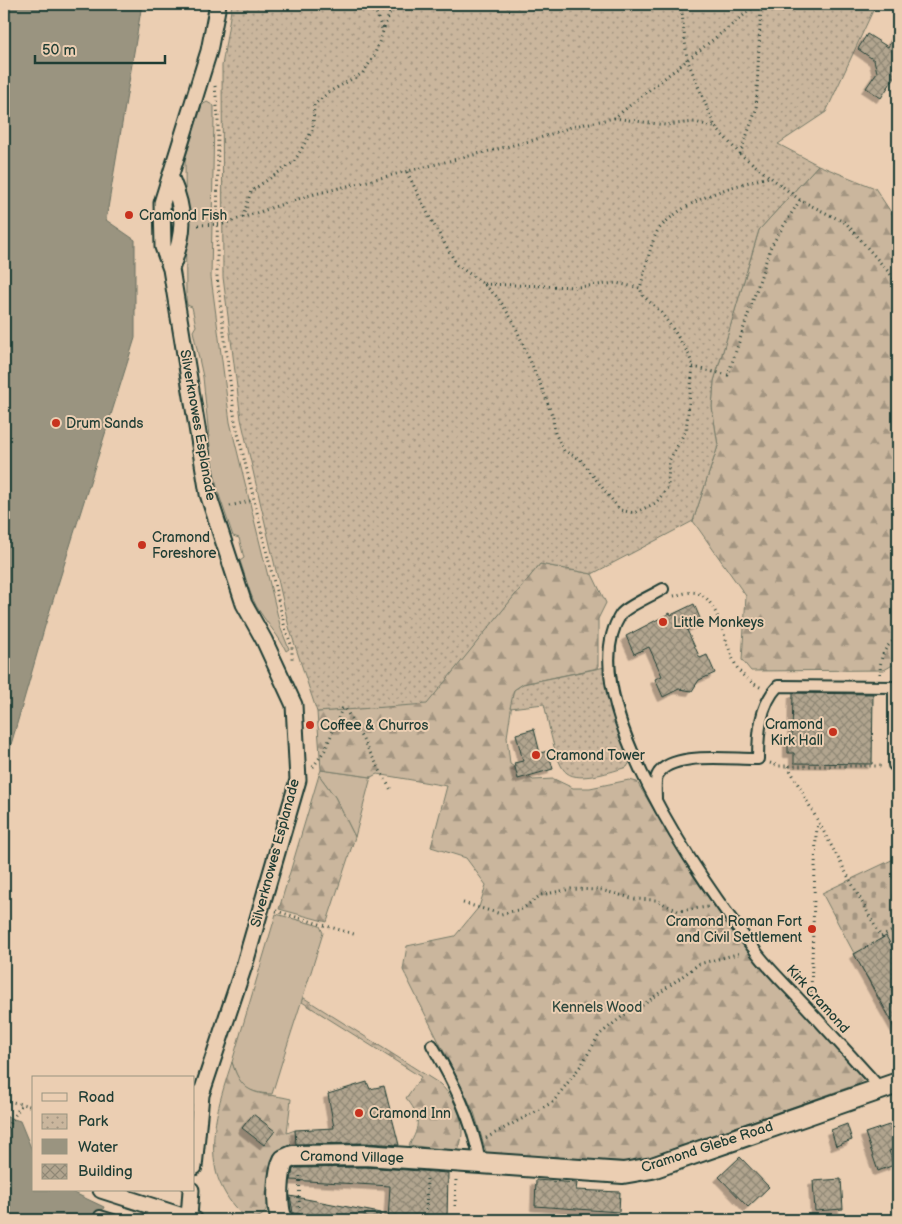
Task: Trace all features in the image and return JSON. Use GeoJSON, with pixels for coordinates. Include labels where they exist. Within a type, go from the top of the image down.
{"type":"FeatureCollection","features":[{"type":"Feature","properties":{"kind":"street","name":"Silverknowes Esplanade"},"geometry":{"type":"LineString","coordinates":[[195,1143],[197,1094],[261,907],[298,780],[294,705],[264,640],[244,604],[208,494],[171,269],[163,247],[162,203],[209,51],[218,4]]}},
{"type":"Feature","properties":{"kind":"street"},"geometry":{"type":"LineString","coordinates":[[171,178],[181,200],[182,225],[180,244],[171,269]]}},
{"type":"Feature","properties":{"kind":"street","name":"Cramond Glebe Road"},"geometry":{"type":"LineString","coordinates":[[480,1162],[623,1173],[652,1168],[890,1086]]}},
{"type":"Feature","properties":{"kind":"street","name":"Cramond Village"},"geometry":{"type":"LineString","coordinates":[[285,1217],[278,1209],[282,1164],[288,1157],[301,1155],[365,1155],[480,1162]]}},
{"type":"Feature","properties":{"kind":"street"},"geometry":{"type":"LineString","coordinates":[[108,1192],[192,1219],[191,1192]]}},
{"type":"Feature","properties":{"kind":"lane","name":"Kirk Cramond"},"geometry":{"type":"LineString","coordinates":[[663,589],[622,613],[611,638],[610,672],[621,722],[639,770],[687,854],[754,950],[810,1012],[890,1086]]}},
{"type":"Feature","properties":{"kind":"lane"},"geometry":{"type":"LineString","coordinates":[[656,800],[657,776],[666,766],[684,759],[758,759],[758,732],[772,693],[778,686],[894,687],[894,764]]}},
{"type":"Feature","properties":{"kind":"lane"},"geometry":{"type":"LineString","coordinates":[[432,1045],[464,1102],[477,1143],[480,1162]]}},
{"type":"Feature","properties":{"kind":"lane"},"geometry":{"type":"LineString","coordinates":[[147,1220],[160,1208]]}},
{"type":"Feature","properties":{"kind":"lane"},"geometry":{"type":"LineString","coordinates":[[100,1216],[113,1220]]}},
{"type":"Feature","properties":{"kind":"path"},"geometry":{"type":"LineString","coordinates":[[373,4],[382,30]]}},
{"type":"Feature","properties":{"kind":"path"},"geometry":{"type":"LineString","coordinates":[[243,218],[251,191],[294,162],[313,129],[314,105],[329,92],[362,73],[374,56],[393,4]]}},
{"type":"Feature","properties":{"kind":"path"},"geometry":{"type":"LineString","coordinates":[[681,4],[687,59],[715,127],[740,154],[800,200],[846,223],[898,283]]}},
{"type":"Feature","properties":{"kind":"path"},"geometry":{"type":"LineString","coordinates":[[614,118],[759,4]]}},
{"type":"Feature","properties":{"kind":"path"},"geometry":{"type":"LineString","coordinates":[[740,154],[756,110],[759,4]]}},
{"type":"Feature","properties":{"kind":"path"},"geometry":{"type":"LineString","coordinates":[[209,51],[217,93],[218,117],[217,277],[235,420],[285,628],[292,647],[292,667]]}},
{"type":"Feature","properties":{"kind":"path"},"geometry":{"type":"LineString","coordinates":[[182,225],[217,224],[243,218],[307,196],[534,140],[571,127],[614,118],[665,125],[695,122],[715,127]]}},
{"type":"Feature","properties":{"kind":"path"},"geometry":{"type":"LineString","coordinates":[[407,172],[430,218],[457,265],[484,284],[498,298],[513,321],[553,418],[555,434],[564,451],[580,459],[620,510],[634,513],[656,503],[668,487],[670,461],[686,430],[693,367],[690,355],[675,332],[660,312],[644,296],[640,288],[657,230],[686,206],[744,183],[770,177]]}},
{"type":"Feature","properties":{"kind":"path"},"geometry":{"type":"LineString","coordinates":[[693,367],[728,375],[771,246],[800,200]]}},
{"type":"Feature","properties":{"kind":"path"},"geometry":{"type":"LineString","coordinates":[[484,284],[577,288],[616,283],[640,288]]}},
{"type":"Feature","properties":{"kind":"path"},"geometry":{"type":"LineString","coordinates":[[230,506],[254,500]]}},
{"type":"Feature","properties":{"kind":"path"},"geometry":{"type":"LineString","coordinates":[[663,589],[666,598],[688,592],[700,593],[710,602],[738,669],[751,683],[772,693]]}},
{"type":"Feature","properties":{"kind":"path"},"geometry":{"type":"LineString","coordinates":[[880,687],[880,660],[885,647],[898,637]]}},
{"type":"Feature","properties":{"kind":"path"},"geometry":{"type":"LineString","coordinates":[[298,780],[319,762],[342,709],[345,708],[391,790]]}},
{"type":"Feature","properties":{"kind":"path"},"geometry":{"type":"LineString","coordinates":[[758,759],[768,760],[773,765],[874,768]]}},
{"type":"Feature","properties":{"kind":"path"},"geometry":{"type":"LineString","coordinates":[[788,766],[881,937],[898,930]]}},
{"type":"Feature","properties":{"kind":"path"},"geometry":{"type":"LineString","coordinates":[[810,1012],[818,823]]}},
{"type":"Feature","properties":{"kind":"path"},"geometry":{"type":"LineString","coordinates":[[463,903],[501,914],[522,909],[541,895],[570,889],[601,890],[635,899],[656,900],[678,911],[723,905]]}},
{"type":"Feature","properties":{"kind":"path"},"geometry":{"type":"LineString","coordinates":[[261,907],[357,935]]}},
{"type":"Feature","properties":{"kind":"path"},"geometry":{"type":"LineString","coordinates":[[477,1143],[553,1102],[582,1064],[599,1035],[624,1015],[643,1005],[699,964],[754,950]]}},
{"type":"Feature","properties":{"kind":"path"},"geometry":{"type":"LineString","coordinates":[[4,1100],[32,1106]]}},
{"type":"Feature","properties":{"kind":"path"},"geometry":{"type":"LineString","coordinates":[[4,1132],[22,1104]]}},
{"type":"Feature","properties":{"kind":"path"},"geometry":{"type":"LineString","coordinates":[[285,1217],[301,1155]]}},
{"type":"Feature","properties":{"kind":"path"},"geometry":{"type":"LineString","coordinates":[[426,1220],[428,1159]]}},
{"type":"Feature","properties":{"kind":"path"},"geometry":{"type":"LineString","coordinates":[[454,1206],[457,1161]]}},
{"type":"Feature","properties":{"kind":"green space"},"geometry":{"type":"Polygon","coordinates":[[[232,4],[876,4],[826,112],[778,144],[818,165],[759,230],[714,381],[712,407],[718,446],[693,521],[592,574],[540,564],[427,704],[317,712],[289,627],[241,419],[223,277],[222,66],[232,4]]]}},
{"type":"Feature","properties":{"kind":"green space"},"geometry":{"type":"Polygon","coordinates":[[[207,102],[214,106],[211,277],[230,422],[281,629],[289,649],[286,651],[260,612],[248,587],[240,561],[244,558],[239,538],[233,536],[218,492],[211,457],[203,377],[193,331],[196,326],[192,307],[187,305],[185,159],[202,105],[207,102]]]}},
{"type":"Feature","properties":{"kind":"green space"},"geometry":{"type":"Polygon","coordinates":[[[818,165],[875,188],[898,223],[898,662],[884,670],[751,671],[742,660],[746,596],[693,521],[718,446],[712,407],[714,381],[759,230],[818,165]]]}},
{"type":"Feature","properties":{"kind":"green space","name":"Kennels Wood"},"geometry":{"type":"Polygon","coordinates":[[[540,564],[592,574],[606,603],[598,619],[598,668],[523,684],[514,690],[507,737],[510,764],[533,780],[554,779],[573,788],[590,788],[629,780],[637,782],[694,877],[757,964],[800,1007],[864,1080],[858,1084],[636,1162],[487,1155],[474,1112],[403,970],[407,946],[455,936],[479,907],[486,885],[466,858],[431,847],[447,786],[377,774],[371,777],[321,770],[317,712],[427,703],[540,564]]]}},
{"type":"Feature","properties":{"kind":"green space"},"geometry":{"type":"Polygon","coordinates":[[[605,667],[609,700],[630,762],[627,767],[605,773],[588,777],[573,776],[567,773],[559,761],[552,741],[544,704],[510,708],[514,690],[523,684],[605,667]]]}},
{"type":"Feature","properties":{"kind":"green space"},"geometry":{"type":"Polygon","coordinates":[[[321,770],[371,777],[355,837],[335,797],[319,775],[321,770]]]}},
{"type":"Feature","properties":{"kind":"green space"},"geometry":{"type":"Polygon","coordinates":[[[319,775],[335,797],[355,837],[327,922],[279,909],[319,775]]]}},
{"type":"Feature","properties":{"kind":"green space"},"geometry":{"type":"Polygon","coordinates":[[[898,857],[898,1036],[822,893],[898,857]]]}},
{"type":"Feature","properties":{"kind":"green space"},"geometry":{"type":"Polygon","coordinates":[[[276,914],[320,926],[323,933],[272,1094],[256,1092],[245,1087],[238,1077],[232,1062],[276,914]]]}},
{"type":"Feature","properties":{"kind":"green space"},"geometry":{"type":"Polygon","coordinates":[[[304,998],[440,1084],[452,1099],[460,1116],[462,1134],[457,1153],[433,1152],[431,1148],[409,1145],[416,1132],[417,1121],[414,1110],[406,1098],[421,1077],[302,1002],[304,998]]]}},
{"type":"Feature","properties":{"kind":"green space"},"geometry":{"type":"Polygon","coordinates":[[[232,1062],[236,1074],[247,1088],[261,1094],[291,1099],[287,1133],[295,1130],[297,1147],[272,1160],[266,1210],[258,1217],[251,1218],[237,1209],[221,1186],[216,1171],[214,1143],[217,1115],[232,1062]]]}},
{"type":"Feature","properties":{"kind":"water","name":"Drum Sands"},"geometry":{"type":"Polygon","coordinates":[[[4,4],[142,4],[106,220],[135,240],[135,338],[45,626],[4,769],[4,4]]]}},
{"type":"Feature","properties":{"kind":"water"},"geometry":{"type":"Polygon","coordinates":[[[4,1116],[20,1121],[32,1150],[32,1192],[72,1192],[104,1207],[98,1220],[4,1220],[4,1116]]]}},
{"type":"Feature","properties":{"kind":"building"},"geometry":{"type":"Polygon","coordinates":[[[898,31],[898,72],[881,98],[866,88],[877,72],[874,60],[858,49],[867,34],[888,47],[898,31]]]}},
{"type":"Feature","properties":{"kind":"building"},"geometry":{"type":"Polygon","coordinates":[[[694,604],[702,623],[687,630],[700,658],[707,655],[715,673],[699,680],[692,691],[679,689],[663,697],[655,679],[662,676],[649,647],[634,654],[626,636],[670,613],[671,615],[694,604]]]}},
{"type":"Feature","properties":{"kind":"building","name":"Cramond Kirk Hall"},"geometry":{"type":"Polygon","coordinates":[[[793,693],[873,694],[872,764],[794,763],[794,753],[788,753],[788,738],[792,738],[793,693]]]}},
{"type":"Feature","properties":{"kind":"building","name":"Cramond Tower"},"geometry":{"type":"Polygon","coordinates":[[[534,729],[540,753],[548,751],[553,769],[518,779],[514,763],[523,761],[516,734],[534,729]]]}},
{"type":"Feature","properties":{"kind":"building"},"geometry":{"type":"Polygon","coordinates":[[[886,936],[898,958],[898,1032],[854,954],[886,936]]]}},
{"type":"Feature","properties":{"kind":"building","name":"Cramond Inn"},"geometry":{"type":"Polygon","coordinates":[[[367,1082],[370,1089],[384,1086],[399,1145],[365,1143],[296,1144],[295,1130],[334,1128],[328,1094],[367,1082]]]}},
{"type":"Feature","properties":{"kind":"building"},"geometry":{"type":"Polygon","coordinates":[[[253,1114],[275,1131],[264,1145],[242,1128],[253,1114]]]}},
{"type":"Feature","properties":{"kind":"building"},"geometry":{"type":"Polygon","coordinates":[[[898,1122],[898,1148],[889,1151],[894,1165],[878,1171],[865,1133],[898,1122]]]}},
{"type":"Feature","properties":{"kind":"building"},"geometry":{"type":"Polygon","coordinates":[[[847,1124],[852,1140],[836,1146],[831,1130],[847,1124]]]}},
{"type":"Feature","properties":{"kind":"building"},"geometry":{"type":"Polygon","coordinates":[[[740,1157],[769,1187],[748,1207],[719,1177],[740,1157]]]}},
{"type":"Feature","properties":{"kind":"building"},"geometry":{"type":"Polygon","coordinates":[[[365,1167],[448,1173],[447,1220],[388,1220],[390,1186],[291,1180],[293,1169],[296,1168],[365,1167]]]}},
{"type":"Feature","properties":{"kind":"building"},"geometry":{"type":"Polygon","coordinates":[[[841,1179],[843,1209],[815,1211],[813,1181],[841,1179]]]}},
{"type":"Feature","properties":{"kind":"building"},"geometry":{"type":"Polygon","coordinates":[[[536,1180],[577,1183],[576,1190],[620,1192],[619,1212],[535,1206],[536,1180]]]}},
{"type":"Feature","properties":{"kind":"building"},"geometry":{"type":"Polygon","coordinates":[[[290,1196],[380,1213],[380,1220],[298,1220],[300,1214],[293,1213],[290,1196]]]}},
{"type":"Feature","properties":{"kind":"place","name":"Cramond Fish"},"geometry":{"type":"Point","coordinates":[129,215]}},
{"type":"Feature","properties":{"kind":"place","name":"Drum Sands"},"geometry":{"type":"Point","coordinates":[56,423]}},
{"type":"Feature","properties":{"kind":"place","name":"Cramond Foreshore"},"geometry":{"type":"Point","coordinates":[142,545]}},
{"type":"Feature","properties":{"kind":"place","name":"Little Monkeys"},"geometry":{"type":"Point","coordinates":[663,622]}},
{"type":"Feature","properties":{"kind":"place","name":"Coffee & Churros"},"geometry":{"type":"Point","coordinates":[310,725]}},
{"type":"Feature","properties":{"kind":"place","name":"Cramond Kirk Hall"},"geometry":{"type":"Point","coordinates":[833,732]}},
{"type":"Feature","properties":{"kind":"place","name":"Cramond Tower"},"geometry":{"type":"Point","coordinates":[536,755]}},
{"type":"Feature","properties":{"kind":"place","name":"Cramond Roman Fort and Civil Settlement"},"geometry":{"type":"Point","coordinates":[812,929]}},
{"type":"Feature","properties":{"kind":"place","name":"Cramond Inn"},"geometry":{"type":"Point","coordinates":[359,1113]}}]}
